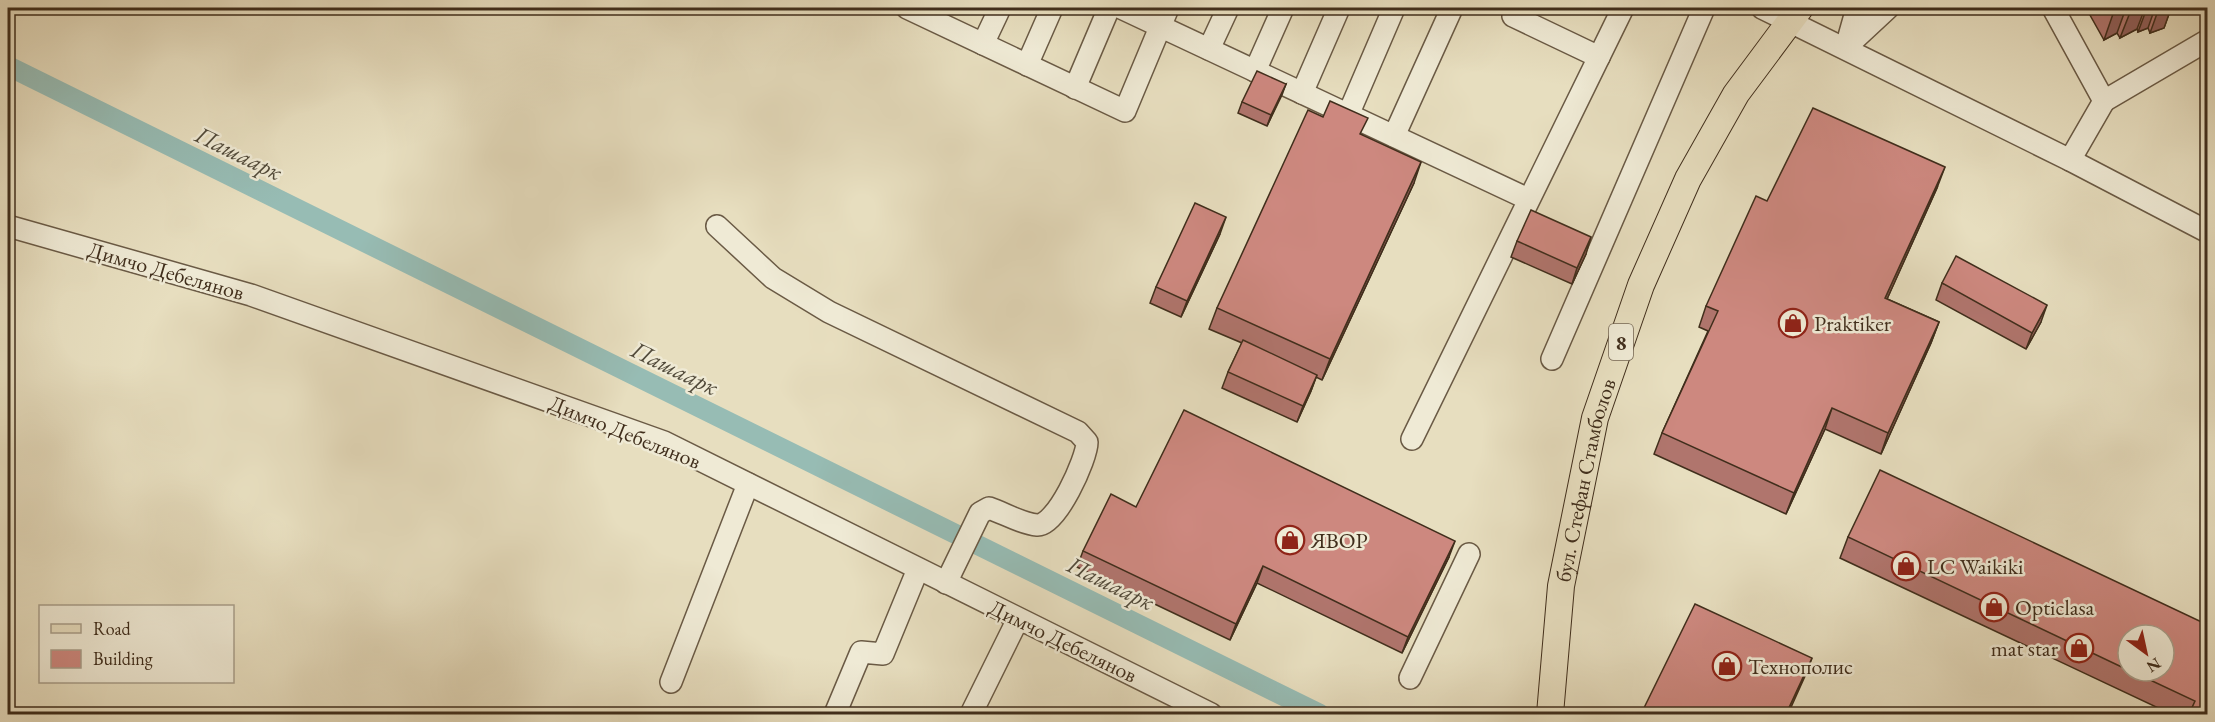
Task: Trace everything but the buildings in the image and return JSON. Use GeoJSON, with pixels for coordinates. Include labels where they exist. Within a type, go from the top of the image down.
{"type":"FeatureCollection","features":[{"type":"Feature","properties":{"kind":"main road","name":"бул. Стефан Стамболов"},"geometry":{"type":"LineString","coordinates":[[1550,714],[1561,586],[1595,418],[1641,285],[1688,180],[1736,94],[1795,14]]}},
{"type":"Feature","properties":{"kind":"street"},"geometry":{"type":"LineString","coordinates":[[907,8],[938,14],[983,44],[1125,111],[1164,16]]}},
{"type":"Feature","properties":{"kind":"street"},"geometry":{"type":"LineString","coordinates":[[983,44],[1000,8]]}},
{"type":"Feature","properties":{"kind":"street"},"geometry":{"type":"LineString","coordinates":[[1027,65],[1052,8]]}},
{"type":"Feature","properties":{"kind":"street"},"geometry":{"type":"LineString","coordinates":[[1075,88],[1109,8]]}},
{"type":"Feature","properties":{"kind":"street"},"geometry":{"type":"LineString","coordinates":[[1121,8],[1164,16],[1209,49],[1528,199]]}},
{"type":"Feature","properties":{"kind":"street"},"geometry":{"type":"LineString","coordinates":[[1209,49],[1228,8]]}},
{"type":"Feature","properties":{"kind":"street"},"geometry":{"type":"LineString","coordinates":[[1255,71],[1283,8]]}},
{"type":"Feature","properties":{"kind":"street"},"geometry":{"type":"LineString","coordinates":[[1302,93],[1339,8]]}},
{"type":"Feature","properties":{"kind":"street"},"geometry":{"type":"LineString","coordinates":[[1348,114],[1394,8]]}},
{"type":"Feature","properties":{"kind":"street"},"geometry":{"type":"LineString","coordinates":[[1394,136],[1452,8]]}},
{"type":"Feature","properties":{"kind":"street"},"geometry":{"type":"LineString","coordinates":[[1517,8],[1513,16],[1599,57]]}},
{"type":"Feature","properties":{"kind":"street"},"geometry":{"type":"LineString","coordinates":[[1412,439],[1623,8]]}},
{"type":"Feature","properties":{"kind":"street"},"geometry":{"type":"LineString","coordinates":[[1552,359],[1704,8]]}},
{"type":"Feature","properties":{"kind":"street"},"geometry":{"type":"LineString","coordinates":[[1762,8],[1795,14],[1845,48],[2070,160],[2208,232]]}},
{"type":"Feature","properties":{"kind":"street"},"geometry":{"type":"LineString","coordinates":[[1845,48],[1857,8]]}},
{"type":"Feature","properties":{"kind":"street"},"geometry":{"type":"LineString","coordinates":[[1845,48],[1888,8]]}},
{"type":"Feature","properties":{"kind":"street"},"geometry":{"type":"LineString","coordinates":[[2053,8],[2104,101]]}},
{"type":"Feature","properties":{"kind":"street"},"geometry":{"type":"LineString","coordinates":[[2070,160],[2104,101],[2208,40]]}},
{"type":"Feature","properties":{"kind":"street","name":"Димчо Дебелянов"},"geometry":{"type":"LineString","coordinates":[[8,226],[251,295],[664,442],[1211,714]]}},
{"type":"Feature","properties":{"kind":"street"},"geometry":{"type":"LineString","coordinates":[[717,226],[773,278],[829,312],[1078,432],[1087,442],[1087,453],[1067,495],[1048,523],[1038,526],[989,508],[980,513],[946,583]]}},
{"type":"Feature","properties":{"kind":"street"},"geometry":{"type":"LineString","coordinates":[[671,682],[748,484]]}},
{"type":"Feature","properties":{"kind":"street"},"geometry":{"type":"LineString","coordinates":[[1410,678],[1469,554]]}},
{"type":"Feature","properties":{"kind":"street"},"geometry":{"type":"LineString","coordinates":[[834,714],[861,652],[883,654],[918,569]]}},
{"type":"Feature","properties":{"kind":"street"},"geometry":{"type":"LineString","coordinates":[[971,714],[1018,619]]}},
{"type":"Feature","properties":{"kind":"waterway","name":"Пашаарк"},"geometry":{"type":"LineString","coordinates":[[8,66],[1320,714]]}},
{"type":"Feature","properties":{"kind":"place","name":"Praktiker"},"geometry":{"type":"Point","coordinates":[1793,323]}},
{"type":"Feature","properties":{"kind":"place","name":"ЯВОР"},"geometry":{"type":"Point","coordinates":[1290,540]}},
{"type":"Feature","properties":{"kind":"place","name":"LC Waikiki"},"geometry":{"type":"Point","coordinates":[1906,566]}},
{"type":"Feature","properties":{"kind":"place","name":"Opticlasa"},"geometry":{"type":"Point","coordinates":[1994,607]}},
{"type":"Feature","properties":{"kind":"place","name":"mat star"},"geometry":{"type":"Point","coordinates":[2079,648]}},
{"type":"Feature","properties":{"kind":"place","name":"Технополис"},"geometry":{"type":"Point","coordinates":[1727,666]}}]}
